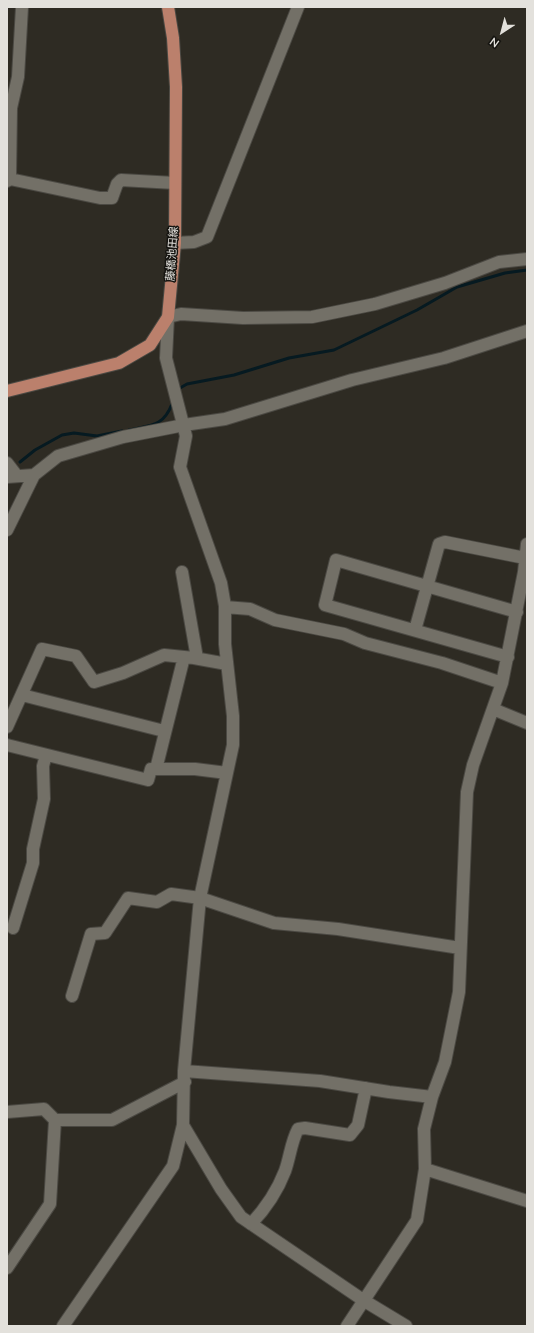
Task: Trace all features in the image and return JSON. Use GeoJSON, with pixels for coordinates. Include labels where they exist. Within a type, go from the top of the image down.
{"type":"FeatureCollection","features":[{"type":"Feature","properties":{"kind":"main road","name":"藤橋池田線"},"geometry":{"type":"LineString","coordinates":[[7,391],[119,363],[150,345],[168,317],[174,243],[176,87],[173,38],[168,7]]}},
{"type":"Feature","properties":{"kind":"street"},"geometry":{"type":"LineString","coordinates":[[22,7],[18,77],[11,108],[8,180],[100,198],[112,198],[117,184],[121,180],[175,183]]}},
{"type":"Feature","properties":{"kind":"street"},"geometry":{"type":"LineString","coordinates":[[174,243],[194,242],[207,237],[298,7]]}},
{"type":"Feature","properties":{"kind":"street"},"geometry":{"type":"LineString","coordinates":[[63,1326],[173,1166],[183,1125],[185,1077],[200,898],[233,745],[233,716],[227,664],[225,607],[221,583],[180,467],[186,436],[166,358],[168,317],[181,314],[243,318],[312,316],[382,302],[445,283],[499,262],[527,259]]}},
{"type":"Feature","properties":{"kind":"street"},"geometry":{"type":"LineString","coordinates":[[7,530],[34,475],[58,456],[79,448],[122,437],[225,419],[352,380],[444,358],[527,331]]}},
{"type":"Feature","properties":{"kind":"street"},"geometry":{"type":"LineString","coordinates":[[7,463],[12,476],[34,475]]}},
{"type":"Feature","properties":{"kind":"street"},"geometry":{"type":"LineString","coordinates":[[347,1326],[417,1220],[425,1169],[424,1130],[432,1097],[445,1062],[458,992],[467,792],[473,765],[502,683],[517,612],[524,572],[526,548],[444,542],[439,544],[415,630]]}},
{"type":"Feature","properties":{"kind":"street"},"geometry":{"type":"LineString","coordinates":[[508,657],[325,605],[336,560],[517,612]]}},
{"type":"Feature","properties":{"kind":"street"},"geometry":{"type":"LineString","coordinates":[[182,572],[197,658]]}},
{"type":"Feature","properties":{"kind":"street"},"geometry":{"type":"LineString","coordinates":[[225,607],[250,609],[276,620],[344,634],[365,643],[442,663],[502,683]]}},
{"type":"Feature","properties":{"kind":"street"},"geometry":{"type":"LineString","coordinates":[[7,727],[42,649],[76,656],[94,682],[122,673],[164,655],[197,658],[227,664]]}},
{"type":"Feature","properties":{"kind":"street"},"geometry":{"type":"LineString","coordinates":[[156,769],[164,731],[184,657]]}},
{"type":"Feature","properties":{"kind":"street"},"geometry":{"type":"LineString","coordinates":[[22,695],[164,731]]}},
{"type":"Feature","properties":{"kind":"street"},"geometry":{"type":"LineString","coordinates":[[493,709],[527,723]]}},
{"type":"Feature","properties":{"kind":"street"},"geometry":{"type":"LineString","coordinates":[[7,745],[148,780],[151,769],[195,769],[227,773]]}},
{"type":"Feature","properties":{"kind":"street"},"geometry":{"type":"LineString","coordinates":[[13,928],[34,856],[33,849],[44,798],[43,766],[46,755]]}},
{"type":"Feature","properties":{"kind":"street"},"geometry":{"type":"LineString","coordinates":[[72,996],[91,934],[105,933],[128,898],[157,902],[171,894],[200,898],[274,923],[338,929],[460,948]]}},
{"type":"Feature","properties":{"kind":"street"},"geometry":{"type":"LineString","coordinates":[[7,1112],[44,1109],[55,1120],[112,1120],[185,1077],[320,1081],[432,1097]]}},
{"type":"Feature","properties":{"kind":"street"},"geometry":{"type":"LineString","coordinates":[[251,1224],[272,1198],[285,1171],[293,1138],[298,1129],[305,1128],[350,1135],[358,1125],[366,1088]]}},
{"type":"Feature","properties":{"kind":"street"},"geometry":{"type":"LineString","coordinates":[[7,1268],[50,1204],[55,1120]]}},
{"type":"Feature","properties":{"kind":"street"},"geometry":{"type":"LineString","coordinates":[[183,1125],[221,1189],[241,1217],[363,1300],[406,1326]]}},
{"type":"Feature","properties":{"kind":"street"},"geometry":{"type":"LineString","coordinates":[[425,1169],[527,1201]]}},
{"type":"Feature","properties":{"kind":"waterway"},"geometry":{"type":"LineString","coordinates":[[180,388],[187,384],[234,375],[289,358],[334,350],[417,310],[457,287],[505,273],[527,270]]}},
{"type":"Feature","properties":{"kind":"waterway"},"geometry":{"type":"LineString","coordinates":[[129,430],[150,426],[160,421],[165,417],[172,404]]}},
{"type":"Feature","properties":{"kind":"waterway"},"geometry":{"type":"LineString","coordinates":[[20,462],[35,450],[62,435],[74,433],[97,436],[122,431]]}}]}
